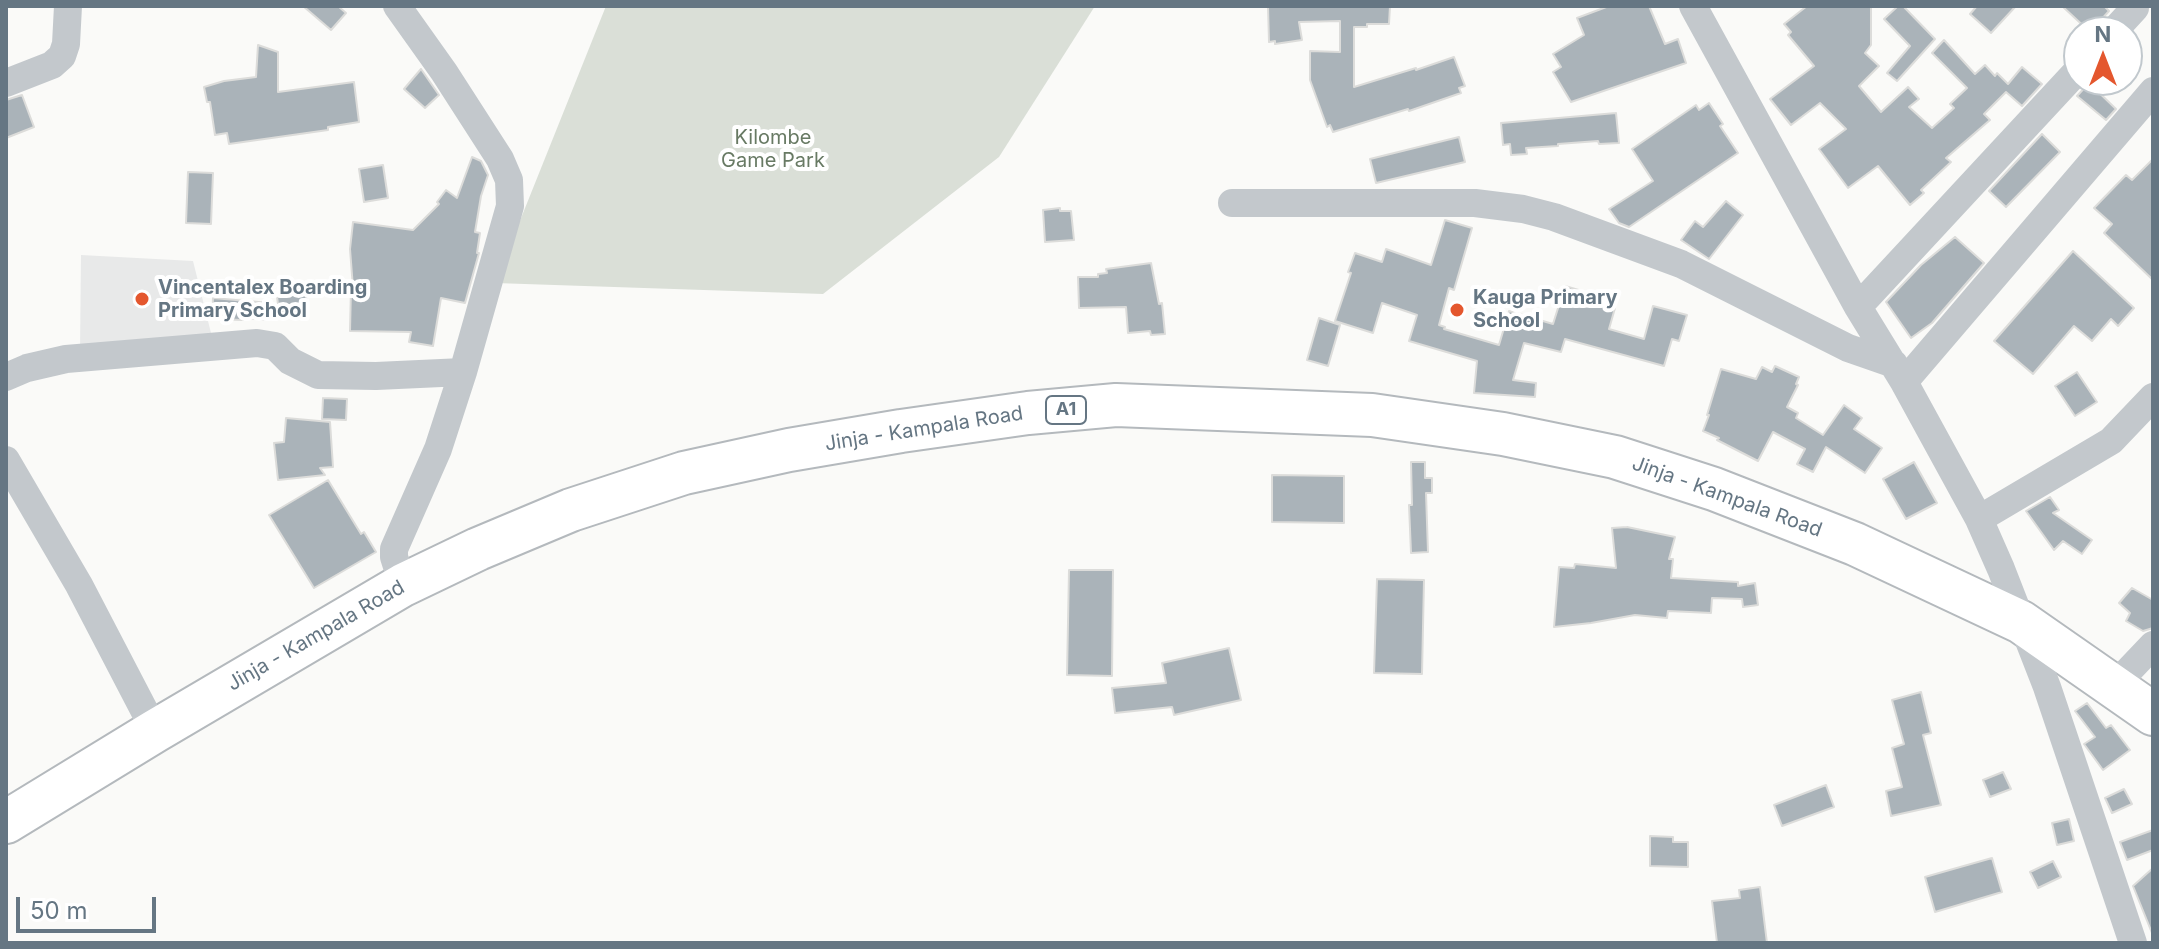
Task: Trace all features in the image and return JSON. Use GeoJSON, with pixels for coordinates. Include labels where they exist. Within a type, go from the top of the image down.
{"type":"FeatureCollection","features":[{"type":"Feature","properties":{"kind":"highway","name":"Jinja - Kampala Road"},"geometry":{"type":"LineString","coordinates":[[6,822],[403,585],[571,510],[684,473],[789,450],[1028,413],[1116,405],[1372,415],[1503,434],[1615,457],[1714,489],[1855,544],[2021,622],[2153,714]]}},
{"type":"Feature","properties":{"kind":"street"},"geometry":{"type":"LineString","coordinates":[[6,83],[52,65],[62,56],[66,44],[68,6]]}},
{"type":"Feature","properties":{"kind":"street"},"geometry":{"type":"LineString","coordinates":[[397,6],[500,159],[509,180],[510,206],[438,449],[394,549],[403,585]]}},
{"type":"Feature","properties":{"kind":"street"},"geometry":{"type":"LineString","coordinates":[[1693,6],[1858,307],[1899,373],[1979,519],[2047,687],[2133,943]]}},
{"type":"Feature","properties":{"kind":"street"},"geometry":{"type":"LineString","coordinates":[[2128,16],[2135,8]]}},
{"type":"Feature","properties":{"kind":"street"},"geometry":{"type":"LineString","coordinates":[[1858,307],[2063,86]]}},
{"type":"Feature","properties":{"kind":"street"},"geometry":{"type":"LineString","coordinates":[[1899,373],[2153,91]]}},
{"type":"Feature","properties":{"kind":"street"},"geometry":{"type":"LineString","coordinates":[[1232,203],[1475,203],[1523,209],[1554,217],[1681,264],[1899,373]]}},
{"type":"Feature","properties":{"kind":"street"},"geometry":{"type":"LineString","coordinates":[[6,377],[27,368],[66,359],[257,343],[275,346],[290,361],[318,375],[463,372]]}},
{"type":"Feature","properties":{"kind":"street"},"geometry":{"type":"LineString","coordinates":[[1979,519],[2111,441],[2153,397]]}},
{"type":"Feature","properties":{"kind":"street"},"geometry":{"type":"LineString","coordinates":[[6,460],[79,585],[155,731]]}},
{"type":"Feature","properties":{"kind":"street"},"geometry":{"type":"LineString","coordinates":[[2114,686],[2153,645]]}},
{"type":"Feature","properties":{"kind":"shaded area","name":"Vincentalex Boarding Primary School"},"geometry":{"type":"Polygon","coordinates":[[[81,255],[193,261],[212,337],[80,351],[81,255]]]}},
{"type":"Feature","properties":{"kind":"green space","name":"Kilombe Game Park"},"geometry":{"type":"Polygon","coordinates":[[[606,6],[1095,6],[999,157],[823,294],[495,283],[606,6]]]}},
{"type":"Feature","properties":{"kind":"building"},"geometry":{"type":"Polygon","coordinates":[[[303,6],[338,6],[346,13],[331,30],[303,6]]]}},
{"type":"Feature","properties":{"kind":"building"},"geometry":{"type":"Polygon","coordinates":[[[1268,6],[1390,6],[1389,24],[1354,27],[1354,87],[1454,57],[1465,86],[1459,88],[1461,93],[1333,132],[1330,125],[1327,127],[1310,80],[1310,51],[1340,52],[1340,21],[1299,22],[1302,40],[1275,44],[1275,41],[1269,42],[1268,6]]]}},
{"type":"Feature","properties":{"kind":"building"},"geometry":{"type":"Polygon","coordinates":[[[1609,6],[1649,6],[1665,44],[1678,39],[1686,63],[1571,102],[1553,72],[1561,67],[1553,54],[1584,35],[1577,18],[1609,6]]]}},
{"type":"Feature","properties":{"kind":"building"},"geometry":{"type":"Polygon","coordinates":[[[1807,6],[1871,6],[1871,45],[1865,53],[1879,66],[1859,86],[1881,112],[1908,87],[1919,99],[1909,107],[1932,128],[1954,108],[1950,104],[1967,88],[1932,53],[1944,40],[1975,74],[1985,65],[2008,84],[2022,67],[2042,84],[2022,106],[2006,92],[1984,114],[1990,120],[1946,158],[1951,162],[1910,205],[1878,166],[1848,188],[1819,149],[1846,129],[1820,103],[1791,125],[1770,99],[1814,66],[1788,35],[1791,32],[1784,24],[1807,6]]]}},
{"type":"Feature","properties":{"kind":"building"},"geometry":{"type":"Polygon","coordinates":[[[1898,6],[1903,6],[1935,39],[1897,81],[1887,73],[1910,46],[1884,19],[1898,6]]]}},
{"type":"Feature","properties":{"kind":"building"},"geometry":{"type":"Polygon","coordinates":[[[1977,6],[2016,6],[1991,33],[1970,14],[1977,6]]]}},
{"type":"Feature","properties":{"kind":"building"},"geometry":{"type":"Polygon","coordinates":[[[2062,6],[2104,6],[2109,11],[2104,16],[2073,16],[2062,6]]]}},
{"type":"Feature","properties":{"kind":"building"},"geometry":{"type":"Polygon","coordinates":[[[258,45],[278,52],[278,92],[354,82],[359,122],[328,127],[328,130],[229,144],[227,133],[215,135],[210,102],[207,102],[204,87],[256,77],[258,45]]]}},
{"type":"Feature","properties":{"kind":"building"},"geometry":{"type":"Polygon","coordinates":[[[421,69],[439,95],[425,108],[404,89],[421,69]]]}},
{"type":"Feature","properties":{"kind":"building"},"geometry":{"type":"Polygon","coordinates":[[[22,95],[34,127],[6,138],[6,100],[22,95]]]}},
{"type":"Feature","properties":{"kind":"building"},"geometry":{"type":"Polygon","coordinates":[[[2077,96],[2102,96],[2116,109],[2106,120],[2077,96]]]}},
{"type":"Feature","properties":{"kind":"building"},"geometry":{"type":"Polygon","coordinates":[[[1709,103],[1738,153],[1629,227],[1619,223],[1609,209],[1653,181],[1632,149],[1696,105],[1699,110],[1709,103]]]}},
{"type":"Feature","properties":{"kind":"building"},"geometry":{"type":"Polygon","coordinates":[[[1616,113],[1619,143],[1558,144],[1526,148],[1527,154],[1511,155],[1510,144],[1503,145],[1501,123],[1616,113]]]}},
{"type":"Feature","properties":{"kind":"building"},"geometry":{"type":"Polygon","coordinates":[[[2042,134],[2060,152],[2006,207],[1989,191],[2042,134]]]}},
{"type":"Feature","properties":{"kind":"building"},"geometry":{"type":"Polygon","coordinates":[[[1459,137],[1465,162],[1376,183],[1370,159],[1459,137]]]}},
{"type":"Feature","properties":{"kind":"building"},"geometry":{"type":"Polygon","coordinates":[[[472,157],[481,161],[488,175],[475,232],[480,233],[479,253],[465,303],[441,298],[433,346],[409,342],[411,332],[350,331],[353,222],[413,230],[439,204],[437,202],[446,190],[457,198],[472,157]]]}},
{"type":"Feature","properties":{"kind":"building"},"geometry":{"type":"Polygon","coordinates":[[[2153,159],[2153,280],[2104,233],[2112,224],[2094,208],[2126,175],[2132,180],[2153,159]]]}},
{"type":"Feature","properties":{"kind":"building"},"geometry":{"type":"Polygon","coordinates":[[[383,165],[388,198],[364,202],[359,169],[383,165]]]}},
{"type":"Feature","properties":{"kind":"building"},"geometry":{"type":"Polygon","coordinates":[[[188,172],[213,173],[211,224],[186,223],[188,172]]]}},
{"type":"Feature","properties":{"kind":"building"},"geometry":{"type":"Polygon","coordinates":[[[1726,201],[1743,215],[1709,259],[1681,240],[1695,221],[1703,227],[1726,201]]]}},
{"type":"Feature","properties":{"kind":"building"},"geometry":{"type":"Polygon","coordinates":[[[1060,208],[1060,211],[1071,211],[1074,240],[1045,242],[1043,210],[1060,208]]]}},
{"type":"Feature","properties":{"kind":"building"},"geometry":{"type":"Polygon","coordinates":[[[1445,220],[1472,228],[1454,290],[1449,288],[1439,325],[1444,329],[1499,345],[1509,311],[1553,324],[1565,286],[1582,291],[1579,298],[1615,308],[1609,329],[1644,339],[1653,306],[1687,315],[1679,341],[1672,339],[1664,366],[1565,339],[1561,352],[1524,343],[1513,380],[1536,383],[1535,397],[1474,393],[1477,361],[1409,341],[1417,315],[1382,303],[1373,333],[1335,321],[1355,253],[1382,262],[1386,249],[1431,265],[1445,220]]]}},
{"type":"Feature","properties":{"kind":"building"},"geometry":{"type":"Polygon","coordinates":[[[1955,237],[1984,263],[1932,323],[1911,338],[1886,302],[1921,265],[1955,237]]]}},
{"type":"Feature","properties":{"kind":"building"},"geometry":{"type":"Polygon","coordinates":[[[2073,251],[2134,308],[2118,326],[2111,319],[2092,341],[2074,326],[2033,374],[1994,341],[2073,251]]]}},
{"type":"Feature","properties":{"kind":"building"},"geometry":{"type":"Polygon","coordinates":[[[1151,263],[1159,304],[1162,303],[1165,334],[1151,335],[1150,331],[1128,333],[1126,307],[1079,308],[1078,277],[1098,277],[1098,274],[1107,273],[1106,269],[1151,263]]]}},
{"type":"Feature","properties":{"kind":"building"},"geometry":{"type":"Polygon","coordinates":[[[305,292],[308,306],[279,311],[277,297],[305,292]]]}},
{"type":"Feature","properties":{"kind":"building"},"geometry":{"type":"Polygon","coordinates":[[[213,298],[270,303],[268,320],[212,319],[213,298]]]}},
{"type":"Feature","properties":{"kind":"building"},"geometry":{"type":"Polygon","coordinates":[[[1319,318],[1340,325],[1328,366],[1307,360],[1319,318]]]}},
{"type":"Feature","properties":{"kind":"building"},"geometry":{"type":"Polygon","coordinates":[[[1775,366],[1799,377],[1787,407],[1798,413],[1796,418],[1823,435],[1844,405],[1862,418],[1854,429],[1882,448],[1865,473],[1826,447],[1813,472],[1797,464],[1805,449],[1773,432],[1758,461],[1703,431],[1721,369],[1756,379],[1762,367],[1772,372],[1775,366]]]}},
{"type":"Feature","properties":{"kind":"building"},"geometry":{"type":"Polygon","coordinates":[[[2077,372],[2097,402],[2075,416],[2055,386],[2077,372]]]}},
{"type":"Feature","properties":{"kind":"building"},"geometry":{"type":"Polygon","coordinates":[[[323,398],[347,399],[346,420],[322,419],[323,398]]]}},
{"type":"Feature","properties":{"kind":"building"},"geometry":{"type":"Polygon","coordinates":[[[286,418],[330,422],[333,467],[320,468],[325,475],[278,480],[274,443],[284,442],[286,418]]]}},
{"type":"Feature","properties":{"kind":"building"},"geometry":{"type":"Polygon","coordinates":[[[1411,462],[1425,462],[1425,478],[1432,478],[1432,493],[1426,493],[1428,552],[1411,553],[1411,462]]]}},
{"type":"Feature","properties":{"kind":"building"},"geometry":{"type":"Polygon","coordinates":[[[1914,462],[1937,503],[1906,519],[1883,479],[1914,462]]]}},
{"type":"Feature","properties":{"kind":"building"},"geometry":{"type":"Polygon","coordinates":[[[1272,475],[1344,476],[1344,523],[1272,522],[1272,475]]]}},
{"type":"Feature","properties":{"kind":"building"},"geometry":{"type":"Polygon","coordinates":[[[328,480],[361,534],[364,532],[376,552],[314,588],[269,515],[328,480]]]}},
{"type":"Feature","properties":{"kind":"building"},"geometry":{"type":"Polygon","coordinates":[[[2050,497],[2059,510],[2053,513],[2092,540],[2082,554],[2063,541],[2054,550],[2026,511],[2050,497]]]}},
{"type":"Feature","properties":{"kind":"building"},"geometry":{"type":"Polygon","coordinates":[[[1627,527],[1675,537],[1669,559],[1673,559],[1671,578],[1738,582],[1738,586],[1755,583],[1758,605],[1743,607],[1742,599],[1712,598],[1711,613],[1668,611],[1667,618],[1635,615],[1554,627],[1559,567],[1574,568],[1575,564],[1616,568],[1612,528],[1627,527]]]}},
{"type":"Feature","properties":{"kind":"building"},"geometry":{"type":"Polygon","coordinates":[[[1069,570],[1113,570],[1112,676],[1067,675],[1069,570]]]}},
{"type":"Feature","properties":{"kind":"building"},"geometry":{"type":"Polygon","coordinates":[[[1377,579],[1424,580],[1422,674],[1374,673],[1377,579]]]}},
{"type":"Feature","properties":{"kind":"building"},"geometry":{"type":"Polygon","coordinates":[[[2132,588],[2153,600],[2153,628],[2143,631],[2126,621],[2130,613],[2119,603],[2132,588]]]}},
{"type":"Feature","properties":{"kind":"building"},"geometry":{"type":"Polygon","coordinates":[[[1229,648],[1241,700],[1174,715],[1172,707],[1115,713],[1112,688],[1166,683],[1162,663],[1229,648]]]}},
{"type":"Feature","properties":{"kind":"building"},"geometry":{"type":"Polygon","coordinates":[[[1921,692],[1931,733],[1923,735],[1941,805],[1891,816],[1886,791],[1902,787],[1892,748],[1904,744],[1892,700],[1921,692]]]}},
{"type":"Feature","properties":{"kind":"building"},"geometry":{"type":"Polygon","coordinates":[[[2087,703],[2106,728],[2111,725],[2130,750],[2103,770],[2084,744],[2095,737],[2075,711],[2087,703]]]}},
{"type":"Feature","properties":{"kind":"building"},"geometry":{"type":"Polygon","coordinates":[[[2003,772],[2011,789],[1990,797],[1983,780],[2003,772]]]}},
{"type":"Feature","properties":{"kind":"building"},"geometry":{"type":"Polygon","coordinates":[[[1826,785],[1834,807],[1782,826],[1774,805],[1826,785]]]}},
{"type":"Feature","properties":{"kind":"building"},"geometry":{"type":"Polygon","coordinates":[[[2124,789],[2132,804],[2112,813],[2105,798],[2124,789]]]}},
{"type":"Feature","properties":{"kind":"building"},"geometry":{"type":"Polygon","coordinates":[[[2069,819],[2074,841],[2057,845],[2052,823],[2069,819]]]}},
{"type":"Feature","properties":{"kind":"building"},"geometry":{"type":"Polygon","coordinates":[[[2153,830],[2153,850],[2127,860],[2120,842],[2153,830]]]}},
{"type":"Feature","properties":{"kind":"building"},"geometry":{"type":"Polygon","coordinates":[[[1650,836],[1673,837],[1673,842],[1688,842],[1688,867],[1650,866],[1650,836]]]}},
{"type":"Feature","properties":{"kind":"building"},"geometry":{"type":"Polygon","coordinates":[[[1992,858],[2002,892],[1935,912],[1925,877],[1992,858]]]}},
{"type":"Feature","properties":{"kind":"building"},"geometry":{"type":"Polygon","coordinates":[[[2053,861],[2061,877],[2038,888],[2030,872],[2053,861]]]}},
{"type":"Feature","properties":{"kind":"building"},"geometry":{"type":"Polygon","coordinates":[[[2153,868],[2153,933],[2152,933],[2133,886],[2153,868]]]}},
{"type":"Feature","properties":{"kind":"building"},"geometry":{"type":"Polygon","coordinates":[[[1760,887],[1767,943],[1717,943],[1712,901],[1740,898],[1739,890],[1760,887]]]}},
{"type":"Feature","properties":{"kind":"place","name":"Vincentalex Boarding Primary School"},"geometry":{"type":"Point","coordinates":[142,299]}},
{"type":"Feature","properties":{"kind":"place","name":"Kauga Primary School"},"geometry":{"type":"Point","coordinates":[1457,310]}}]}
